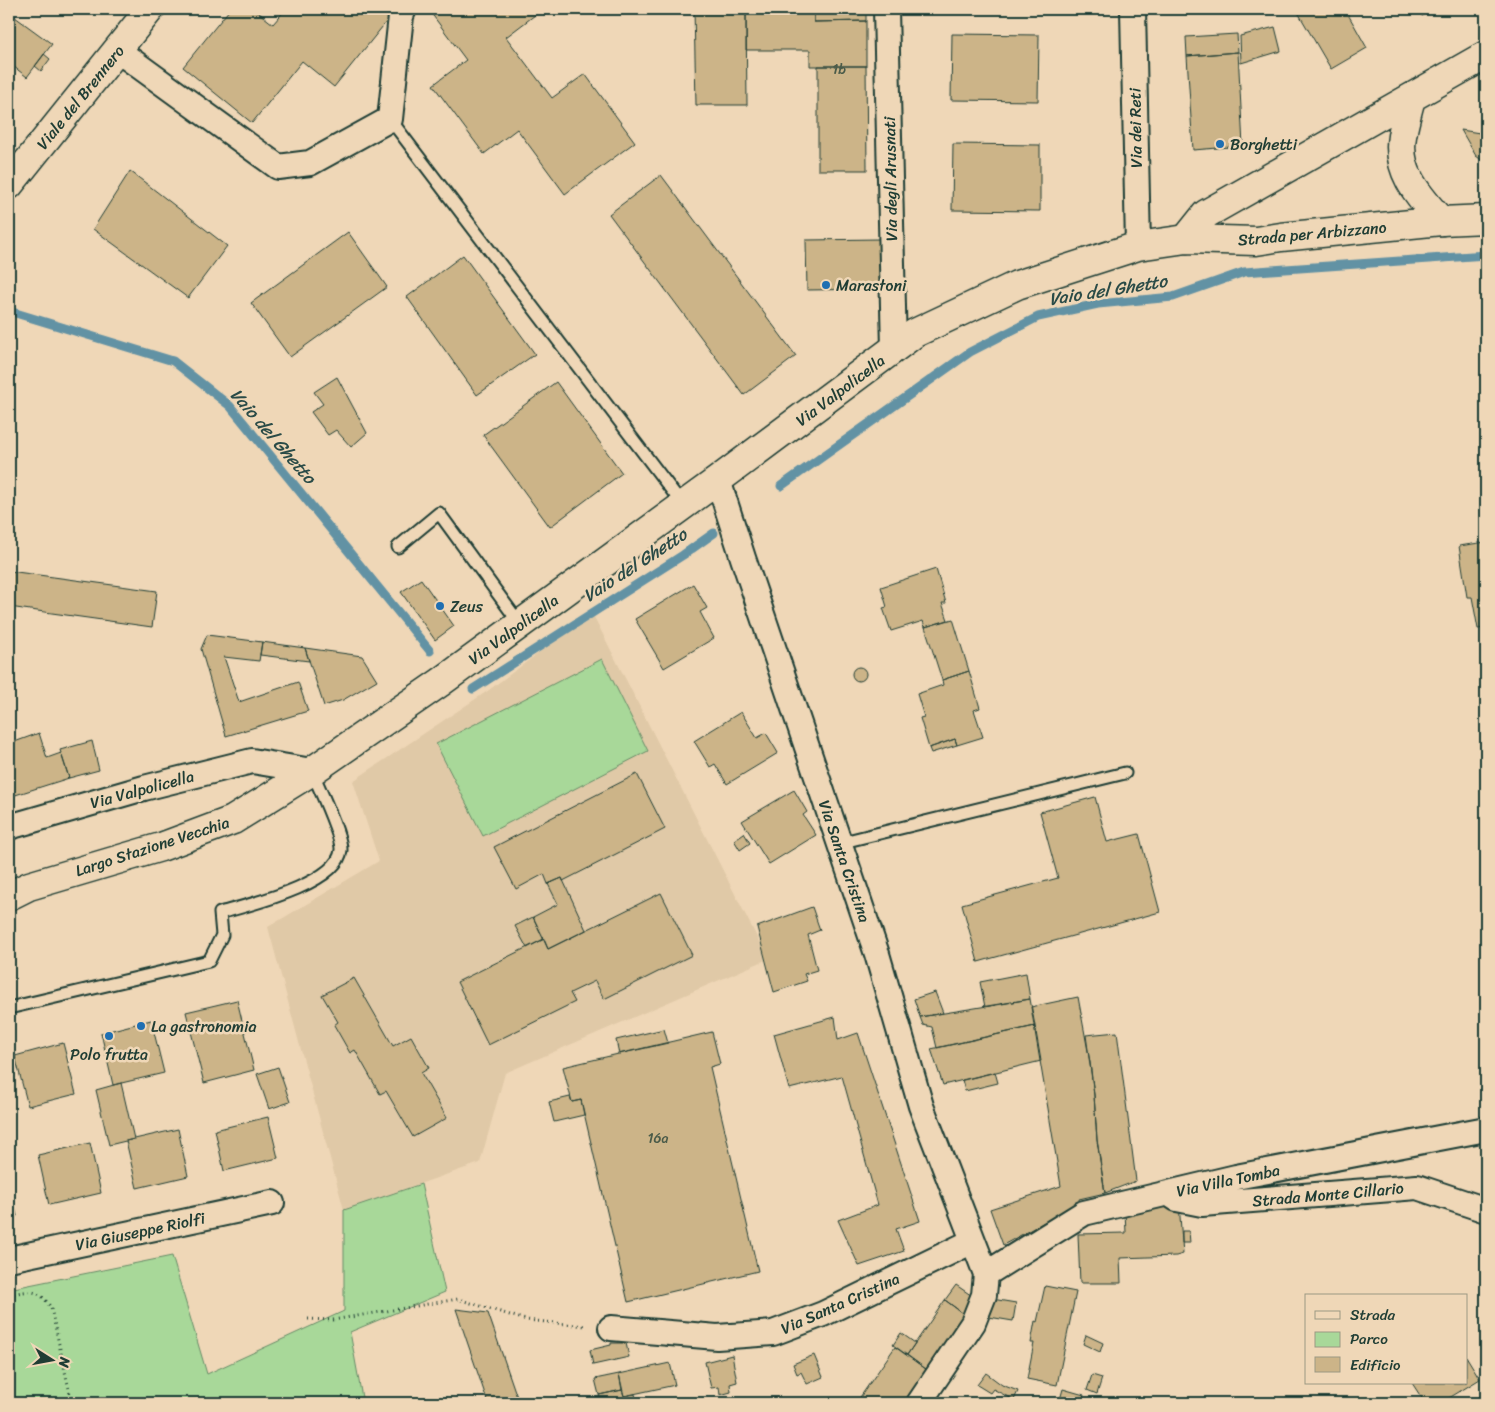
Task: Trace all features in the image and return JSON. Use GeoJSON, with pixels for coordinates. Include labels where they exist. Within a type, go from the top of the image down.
{"type":"FeatureCollection","features":[{"type":"Feature","properties":{"kind":"main road","name":"Viale del Brennero"},"geometry":{"type":"LineString","coordinates":[[9,185],[117,50],[146,10]]}},
{"type":"Feature","properties":{"kind":"main road"},"geometry":{"type":"LineString","coordinates":[[1186,238],[1206,214],[1486,55]]}},
{"type":"Feature","properties":{"kind":"main road"},"geometry":{"type":"LineString","coordinates":[[1411,98],[1401,137],[1403,170],[1421,198],[1441,221]]}},
{"type":"Feature","properties":{"kind":"main road","name":"Strada per Arbizzano"},"geometry":{"type":"LineString","coordinates":[[1138,246],[1186,238],[1256,241],[1441,221],[1486,219]]}},
{"type":"Feature","properties":{"kind":"main road","name":"Via Valpolicella"},"geometry":{"type":"LineString","coordinates":[[312,771],[441,682],[718,480],[915,333],[1017,285],[1138,246]]}},
{"type":"Feature","properties":{"kind":"main road","name":"Largo Stazione Vecchia"},"geometry":{"type":"LineString","coordinates":[[9,896],[29,886],[160,847],[233,820],[312,771]]}},
{"type":"Feature","properties":{"kind":"street"},"geometry":{"type":"LineString","coordinates":[[117,50],[278,168],[310,163],[390,119],[401,16],[404,9]]}},
{"type":"Feature","properties":{"kind":"street","name":"Via degli Arusnati"},"geometry":{"type":"LineString","coordinates":[[886,9],[894,350]]}},
{"type":"Feature","properties":{"kind":"street","name":"Via dei Reti"},"geometry":{"type":"LineString","coordinates":[[1132,9],[1138,246]]}},
{"type":"Feature","properties":{"kind":"street","name":"Via Santa Cristina"},"geometry":{"type":"LineString","coordinates":[[718,480],[877,954],[921,1106],[973,1241],[985,1284]]}},
{"type":"Feature","properties":{"kind":"street","name":"Via Valpolicella"},"geometry":{"type":"LineString","coordinates":[[9,827],[144,788],[252,761],[312,771]]}},
{"type":"Feature","properties":{"kind":"street","name":"Via Villa Tomba"},"geometry":{"type":"LineString","coordinates":[[985,1284],[1084,1213],[1168,1192],[1486,1129]]}},
{"type":"Feature","properties":{"kind":"street","name":"Strada Monte Cillario"},"geometry":{"type":"LineString","coordinates":[[1168,1192],[1177,1198],[1202,1204],[1417,1187],[1486,1210]]}},
{"type":"Feature","properties":{"kind":"street","name":"Via Giuseppe Riolfi"},"geometry":{"type":"LineString","coordinates":[[9,1259],[272,1203]]}},
{"type":"Feature","properties":{"kind":"street","name":"Via Santa Cristina"},"geometry":{"type":"LineString","coordinates":[[611,1328],[717,1337],[773,1333],[823,1314],[973,1241]]}},
{"type":"Feature","properties":{"kind":"street"},"geometry":{"type":"LineString","coordinates":[[919,1403],[973,1323],[985,1284]]}},
{"type":"Feature","properties":{"kind":"lane"},"geometry":{"type":"LineString","coordinates":[[390,119],[683,505]]}},
{"type":"Feature","properties":{"kind":"lane"},"geometry":{"type":"LineString","coordinates":[[398,547],[438,513],[520,624]]}},
{"type":"Feature","properties":{"kind":"lane"},"geometry":{"type":"LineString","coordinates":[[9,1008],[209,962],[222,935],[220,913],[272,898],[314,880],[335,866],[341,850],[336,830],[312,771]]}},
{"type":"Feature","properties":{"kind":"lane"},"geometry":{"type":"LineString","coordinates":[[839,843],[1125,773]]}},
{"type":"Feature","properties":{"kind":"path"},"geometry":{"type":"LineString","coordinates":[[9,1295],[26,1291],[37,1293],[45,1298],[51,1308],[72,1403]]}},
{"type":"Feature","properties":{"kind":"path"},"geometry":{"type":"LineString","coordinates":[[308,1319],[332,1320],[458,1299],[526,1320],[611,1328]]}},
{"type":"Feature","properties":{"kind":"shaded area"},"geometry":{"type":"Polygon","coordinates":[[[592,613],[768,959],[505,1073],[480,1163],[344,1210],[268,927],[379,861],[353,781],[489,690],[592,613]]]}},
{"type":"Feature","properties":{"kind":"green space"},"geometry":{"type":"Polygon","coordinates":[[[602,659],[648,751],[483,836],[436,744],[602,659]]]}},
{"type":"Feature","properties":{"kind":"green space"},"geometry":{"type":"Polygon","coordinates":[[[421,1184],[445,1292],[350,1332],[363,1403],[9,1403],[9,1289],[172,1256],[207,1374],[344,1311],[344,1210],[421,1184]]]}},
{"type":"Feature","properties":{"kind":"building"},"geometry":{"type":"Polygon","coordinates":[[[230,9],[254,9],[273,24],[286,9],[381,9],[391,16],[334,87],[302,61],[252,123],[183,67],[230,9]]]}},
{"type":"Feature","properties":{"kind":"building"},"geometry":{"type":"Polygon","coordinates":[[[428,9],[537,9],[539,12],[506,37],[552,98],[585,74],[635,142],[565,194],[517,129],[484,154],[433,85],[466,60],[428,9]]]}},
{"type":"Feature","properties":{"kind":"building"},"geometry":{"type":"Polygon","coordinates":[[[694,9],[746,9],[747,105],[696,105],[694,9]]]}},
{"type":"Feature","properties":{"kind":"building"},"geometry":{"type":"Polygon","coordinates":[[[746,9],[814,9],[814,22],[866,21],[866,66],[810,66],[810,50],[746,50],[746,9]]]}},
{"type":"Feature","properties":{"kind":"building"},"geometry":{"type":"Polygon","coordinates":[[[814,9],[866,9],[866,21],[814,22],[814,9]]]}},
{"type":"Feature","properties":{"kind":"building"},"geometry":{"type":"Polygon","coordinates":[[[1296,9],[1345,9],[1367,48],[1331,69],[1296,9]]]}},
{"type":"Feature","properties":{"kind":"building"},"geometry":{"type":"Polygon","coordinates":[[[1418,9],[1435,9],[1422,16],[1418,9]]]}},
{"type":"Feature","properties":{"kind":"building"},"geometry":{"type":"Polygon","coordinates":[[[9,12],[15,17],[9,26],[9,12]]]}},
{"type":"Feature","properties":{"kind":"building"},"geometry":{"type":"Polygon","coordinates":[[[15,17],[52,44],[27,77],[9,63],[9,26],[15,17]]]}},
{"type":"Feature","properties":{"kind":"building"},"geometry":{"type":"Polygon","coordinates":[[[1275,27],[1281,51],[1241,63],[1240,36],[1275,27]]]}},
{"type":"Feature","properties":{"kind":"building"},"geometry":{"type":"Polygon","coordinates":[[[952,34],[1039,35],[1038,101],[951,100],[952,34]]]}},
{"type":"Feature","properties":{"kind":"building"},"geometry":{"type":"Polygon","coordinates":[[[1237,34],[1238,52],[1187,56],[1186,37],[1237,34]]]}},
{"type":"Feature","properties":{"kind":"building"},"geometry":{"type":"Polygon","coordinates":[[[1238,52],[1243,146],[1193,150],[1187,56],[1238,52]]]}},
{"type":"Feature","properties":{"kind":"building"},"geometry":{"type":"Polygon","coordinates":[[[44,54],[50,59],[41,71],[35,66],[44,54]]]}},
{"type":"Feature","properties":{"kind":"building"},"geometry":{"type":"Polygon","coordinates":[[[818,66],[866,66],[867,170],[818,170],[818,66]]]}},
{"type":"Feature","properties":{"kind":"building"},"geometry":{"type":"Polygon","coordinates":[[[1461,130],[1486,134],[1486,163],[1476,156],[1461,130]]]}},
{"type":"Feature","properties":{"kind":"building"},"geometry":{"type":"Polygon","coordinates":[[[953,144],[1040,145],[1040,211],[952,210],[953,144]]]}},
{"type":"Feature","properties":{"kind":"building"},"geometry":{"type":"Polygon","coordinates":[[[130,171],[227,246],[188,298],[93,229],[130,171]]]}},
{"type":"Feature","properties":{"kind":"building"},"geometry":{"type":"Polygon","coordinates":[[[661,175],[796,356],[744,395],[609,214],[661,175]]]}},
{"type":"Feature","properties":{"kind":"building"},"geometry":{"type":"Polygon","coordinates":[[[348,232],[387,287],[290,357],[251,303],[348,232]]]}},
{"type":"Feature","properties":{"kind":"building"},"geometry":{"type":"Polygon","coordinates":[[[880,239],[880,289],[807,290],[806,240],[880,239]]]}},
{"type":"Feature","properties":{"kind":"building"},"geometry":{"type":"Polygon","coordinates":[[[463,255],[535,354],[477,395],[407,297],[463,255]]]}},
{"type":"Feature","properties":{"kind":"building"},"geometry":{"type":"Polygon","coordinates":[[[337,377],[367,433],[351,447],[336,430],[328,435],[311,412],[323,404],[314,392],[337,377]]]}},
{"type":"Feature","properties":{"kind":"building"},"geometry":{"type":"Polygon","coordinates":[[[556,382],[622,473],[550,527],[483,435],[556,382]]]}},
{"type":"Feature","properties":{"kind":"building"},"geometry":{"type":"Polygon","coordinates":[[[1486,542],[1486,628],[1478,629],[1472,597],[1467,597],[1459,546],[1486,542]]]}},
{"type":"Feature","properties":{"kind":"building"},"geometry":{"type":"Polygon","coordinates":[[[936,569],[946,603],[942,603],[948,620],[925,627],[923,621],[891,631],[883,608],[887,607],[881,587],[936,569]]]}},
{"type":"Feature","properties":{"kind":"building"},"geometry":{"type":"Polygon","coordinates":[[[9,571],[157,591],[152,627],[9,607],[9,571]]]}},
{"type":"Feature","properties":{"kind":"building"},"geometry":{"type":"Polygon","coordinates":[[[421,579],[454,626],[435,640],[401,592],[421,579]]]}},
{"type":"Feature","properties":{"kind":"building"},"geometry":{"type":"Polygon","coordinates":[[[693,584],[707,608],[700,612],[714,638],[664,668],[635,619],[693,584]]]}},
{"type":"Feature","properties":{"kind":"building"},"geometry":{"type":"Polygon","coordinates":[[[953,619],[969,671],[942,680],[925,627],[953,619]]]}},
{"type":"Feature","properties":{"kind":"building"},"geometry":{"type":"Polygon","coordinates":[[[207,635],[262,642],[259,661],[224,657],[239,702],[298,682],[308,711],[226,736],[201,649],[207,635]]]}},
{"type":"Feature","properties":{"kind":"building"},"geometry":{"type":"Polygon","coordinates":[[[262,642],[305,648],[309,661],[260,655],[262,642]]]}},
{"type":"Feature","properties":{"kind":"building"},"geometry":{"type":"Polygon","coordinates":[[[305,648],[362,656],[377,680],[343,700],[324,706],[305,648]]]}},
{"type":"Feature","properties":{"kind":"building"},"geometry":{"type":"Polygon","coordinates":[[[856,667],[862,667],[866,674],[862,681],[856,681],[852,677],[852,671],[856,667]]]}},
{"type":"Feature","properties":{"kind":"building"},"geometry":{"type":"Polygon","coordinates":[[[969,671],[980,708],[974,710],[983,737],[957,745],[955,739],[929,748],[920,718],[924,717],[917,694],[943,685],[942,680],[969,671]]]}},
{"type":"Feature","properties":{"kind":"building"},"geometry":{"type":"Polygon","coordinates":[[[741,712],[757,738],[766,733],[778,753],[727,784],[715,764],[710,767],[694,741],[741,712]]]}},
{"type":"Feature","properties":{"kind":"building"},"geometry":{"type":"Polygon","coordinates":[[[39,733],[47,758],[61,753],[69,778],[9,797],[9,744],[39,733]]]}},
{"type":"Feature","properties":{"kind":"building"},"geometry":{"type":"Polygon","coordinates":[[[955,739],[957,745],[931,753],[929,748],[955,739]]]}},
{"type":"Feature","properties":{"kind":"building"},"geometry":{"type":"Polygon","coordinates":[[[92,741],[99,770],[69,778],[60,750],[92,741]]]}},
{"type":"Feature","properties":{"kind":"building"},"geometry":{"type":"Polygon","coordinates":[[[637,774],[665,829],[563,881],[562,878],[548,884],[544,874],[516,889],[494,847],[637,774]]]}},
{"type":"Feature","properties":{"kind":"building"},"geometry":{"type":"Polygon","coordinates":[[[794,790],[807,812],[803,815],[816,835],[769,864],[742,821],[794,790]]]}},
{"type":"Feature","properties":{"kind":"building"},"geometry":{"type":"Polygon","coordinates":[[[1095,797],[1107,842],[1139,834],[1160,912],[978,962],[962,904],[1058,878],[1040,812],[1095,797]]]}},
{"type":"Feature","properties":{"kind":"building"},"geometry":{"type":"Polygon","coordinates":[[[744,833],[750,843],[740,850],[734,840],[744,833]]]}},
{"type":"Feature","properties":{"kind":"building"},"geometry":{"type":"Polygon","coordinates":[[[562,878],[586,930],[548,949],[533,917],[558,904],[548,884],[562,878]]]}},
{"type":"Feature","properties":{"kind":"building"},"geometry":{"type":"Polygon","coordinates":[[[661,893],[692,955],[604,999],[595,981],[570,993],[575,1002],[488,1045],[457,982],[544,939],[548,949],[661,893]]]}},
{"type":"Feature","properties":{"kind":"building"},"geometry":{"type":"Polygon","coordinates":[[[812,907],[820,930],[808,935],[817,970],[804,974],[807,981],[774,992],[757,927],[812,907]]]}},
{"type":"Feature","properties":{"kind":"building"},"geometry":{"type":"Polygon","coordinates":[[[533,917],[544,939],[527,948],[515,926],[533,917]]]}},
{"type":"Feature","properties":{"kind":"building"},"geometry":{"type":"Polygon","coordinates":[[[1026,973],[1030,999],[985,1007],[980,982],[1026,973]]]}},
{"type":"Feature","properties":{"kind":"building"},"geometry":{"type":"Polygon","coordinates":[[[354,978],[393,1046],[411,1036],[429,1068],[421,1073],[447,1118],[413,1137],[386,1091],[380,1094],[355,1050],[350,1053],[334,1025],[338,1022],[322,995],[354,978]]]}},
{"type":"Feature","properties":{"kind":"building"},"geometry":{"type":"Polygon","coordinates":[[[935,992],[943,1013],[920,1017],[914,999],[935,992]]]}},
{"type":"Feature","properties":{"kind":"building"},"geometry":{"type":"Polygon","coordinates":[[[1078,997],[1090,1062],[1097,1140],[1105,1193],[1079,1199],[1080,1204],[1003,1245],[990,1209],[1061,1186],[1031,1007],[1078,997]]]}},
{"type":"Feature","properties":{"kind":"building"},"geometry":{"type":"Polygon","coordinates":[[[1030,999],[1035,1026],[937,1048],[932,1027],[923,1025],[920,1017],[1030,999]]]}},
{"type":"Feature","properties":{"kind":"building"},"geometry":{"type":"Polygon","coordinates":[[[237,1000],[254,1070],[204,1083],[186,1012],[237,1000]]]}},
{"type":"Feature","properties":{"kind":"building"},"geometry":{"type":"Polygon","coordinates":[[[835,1017],[838,1040],[858,1033],[920,1221],[896,1229],[904,1251],[859,1266],[838,1220],[878,1205],[842,1076],[789,1089],[774,1034],[835,1017]]]}},
{"type":"Feature","properties":{"kind":"building"},"geometry":{"type":"Polygon","coordinates":[[[151,1020],[164,1073],[113,1085],[101,1033],[151,1020]]]}},
{"type":"Feature","properties":{"kind":"building"},"geometry":{"type":"Polygon","coordinates":[[[1035,1026],[1041,1061],[943,1085],[931,1049],[1035,1026]]]}},
{"type":"Feature","properties":{"kind":"building"},"geometry":{"type":"Polygon","coordinates":[[[664,1029],[668,1043],[619,1054],[616,1040],[664,1029]]]}},
{"type":"Feature","properties":{"kind":"building"},"geometry":{"type":"Polygon","coordinates":[[[712,1032],[720,1064],[710,1067],[758,1271],[628,1302],[581,1100],[572,1102],[563,1067],[712,1032]]]}},
{"type":"Feature","properties":{"kind":"building"},"geometry":{"type":"Polygon","coordinates":[[[1117,1032],[1136,1181],[1105,1193],[1097,1140],[1094,1095],[1086,1035],[1117,1032]]]}},
{"type":"Feature","properties":{"kind":"building"},"geometry":{"type":"Polygon","coordinates":[[[63,1043],[76,1094],[28,1106],[15,1056],[63,1043]]]}},
{"type":"Feature","properties":{"kind":"building"},"geometry":{"type":"Polygon","coordinates":[[[278,1067],[290,1102],[269,1109],[257,1074],[278,1067]]]}},
{"type":"Feature","properties":{"kind":"building"},"geometry":{"type":"Polygon","coordinates":[[[995,1072],[998,1083],[965,1091],[962,1080],[995,1072]]]}},
{"type":"Feature","properties":{"kind":"building"},"geometry":{"type":"Polygon","coordinates":[[[121,1083],[134,1139],[109,1145],[96,1090],[121,1083]]]}},
{"type":"Feature","properties":{"kind":"building"},"geometry":{"type":"Polygon","coordinates":[[[570,1097],[572,1102],[581,1100],[584,1115],[554,1122],[549,1102],[570,1097]]]}},
{"type":"Feature","properties":{"kind":"building"},"geometry":{"type":"Polygon","coordinates":[[[268,1117],[278,1158],[224,1171],[215,1130],[268,1117]]]}},
{"type":"Feature","properties":{"kind":"building"},"geometry":{"type":"Polygon","coordinates":[[[178,1129],[188,1176],[137,1188],[126,1141],[178,1129]]]}},
{"type":"Feature","properties":{"kind":"building"},"geometry":{"type":"Polygon","coordinates":[[[90,1143],[101,1193],[49,1205],[38,1155],[90,1143]]]}},
{"type":"Feature","properties":{"kind":"building"},"geometry":{"type":"Polygon","coordinates":[[[9,1183],[17,1216],[9,1218],[9,1183]]]}},
{"type":"Feature","properties":{"kind":"building"},"geometry":{"type":"Polygon","coordinates":[[[1179,1204],[1183,1254],[1176,1256],[1120,1258],[1121,1283],[1080,1283],[1078,1234],[1126,1233],[1125,1211],[1179,1204]]]}},
{"type":"Feature","properties":{"kind":"building"},"geometry":{"type":"Polygon","coordinates":[[[1182,1231],[1189,1231],[1190,1243],[1182,1243],[1182,1231]]]}},
{"type":"Feature","properties":{"kind":"building"},"geometry":{"type":"Polygon","coordinates":[[[956,1285],[978,1300],[969,1318],[945,1300],[956,1285]]]}},
{"type":"Feature","properties":{"kind":"building"},"geometry":{"type":"Polygon","coordinates":[[[1045,1286],[1076,1292],[1057,1385],[1027,1379],[1034,1343],[1031,1343],[1035,1321],[1037,1322],[1045,1286]]]}},
{"type":"Feature","properties":{"kind":"building"},"geometry":{"type":"Polygon","coordinates":[[[992,1299],[1016,1303],[1013,1321],[989,1317],[992,1299]]]}},
{"type":"Feature","properties":{"kind":"building"},"geometry":{"type":"Polygon","coordinates":[[[945,1300],[969,1318],[930,1372],[907,1355],[945,1300]]]}},
{"type":"Feature","properties":{"kind":"building"},"geometry":{"type":"Polygon","coordinates":[[[456,1309],[488,1313],[519,1403],[488,1403],[456,1309]]]}},
{"type":"Feature","properties":{"kind":"building"},"geometry":{"type":"Polygon","coordinates":[[[901,1333],[915,1343],[907,1355],[893,1345],[901,1333]]]}},
{"type":"Feature","properties":{"kind":"building"},"geometry":{"type":"Polygon","coordinates":[[[1086,1335],[1103,1343],[1100,1352],[1083,1344],[1086,1335]]]}},
{"type":"Feature","properties":{"kind":"building"},"geometry":{"type":"Polygon","coordinates":[[[611,1343],[626,1343],[629,1357],[593,1365],[590,1350],[611,1345],[611,1343]]]}},
{"type":"Feature","properties":{"kind":"building"},"geometry":{"type":"Polygon","coordinates":[[[895,1347],[930,1372],[908,1403],[856,1403],[895,1347]]]}},
{"type":"Feature","properties":{"kind":"building"},"geometry":{"type":"Polygon","coordinates":[[[732,1355],[737,1382],[730,1384],[731,1392],[720,1395],[719,1387],[711,1388],[705,1362],[732,1355]]]}},
{"type":"Feature","properties":{"kind":"building"},"geometry":{"type":"Polygon","coordinates":[[[814,1355],[823,1377],[807,1384],[801,1372],[797,1374],[793,1364],[814,1355]]]}},
{"type":"Feature","properties":{"kind":"building"},"geometry":{"type":"Polygon","coordinates":[[[1468,1359],[1480,1379],[1441,1403],[1425,1403],[1413,1384],[1468,1384],[1468,1359]]]}},
{"type":"Feature","properties":{"kind":"building"},"geometry":{"type":"Polygon","coordinates":[[[670,1363],[675,1385],[624,1396],[619,1374],[670,1363]]]}},
{"type":"Feature","properties":{"kind":"building"},"geometry":{"type":"Polygon","coordinates":[[[986,1373],[1002,1385],[1018,1391],[1014,1400],[993,1389],[990,1393],[977,1385],[986,1373]]]}},
{"type":"Feature","properties":{"kind":"building"},"geometry":{"type":"Polygon","coordinates":[[[619,1374],[622,1390],[599,1395],[595,1379],[619,1374]]]}},
{"type":"Feature","properties":{"kind":"building"},"geometry":{"type":"Polygon","coordinates":[[[1092,1375],[1102,1378],[1097,1394],[1087,1390],[1092,1375]]]}},
{"type":"Feature","properties":{"kind":"building"},"geometry":{"type":"Polygon","coordinates":[[[1063,1389],[1084,1395],[1083,1398],[1090,1401],[1090,1403],[1059,1403],[1063,1389]]]}},
{"type":"Feature","properties":{"kind":"building"},"geometry":{"type":"Polygon","coordinates":[[[622,1390],[624,1396],[635,1394],[637,1403],[601,1403],[599,1395],[622,1390]]]}},
{"type":"Feature","properties":{"kind":"waterway","name":"Vaio del Ghetto"},"geometry":{"type":"LineString","coordinates":[[781,486],[970,352],[1038,317],[1098,304],[1173,297],[1244,272],[1486,255]]}},
{"type":"Feature","properties":{"kind":"waterway","name":"Vaio del Ghetto"},"geometry":{"type":"LineString","coordinates":[[9,311],[173,361],[230,406],[430,651]]}},
{"type":"Feature","properties":{"kind":"waterway","name":"Vaio del Ghetto"},"geometry":{"type":"LineString","coordinates":[[473,689],[683,555],[714,533]]}},
{"type":"Feature","properties":{"kind":"place","name":"Borghetti"},"geometry":{"type":"Point","coordinates":[1220,144]}},
{"type":"Feature","properties":{"kind":"place","name":"Marastoni"},"geometry":{"type":"Point","coordinates":[826,285]}},
{"type":"Feature","properties":{"kind":"place","name":"Zeus"},"geometry":{"type":"Point","coordinates":[440,606]}},
{"type":"Feature","properties":{"kind":"place","name":"La gastronomia"},"geometry":{"type":"Point","coordinates":[141,1026]}},
{"type":"Feature","properties":{"kind":"place","name":"Polo frutta"},"geometry":{"type":"Point","coordinates":[109,1036]}}]}
